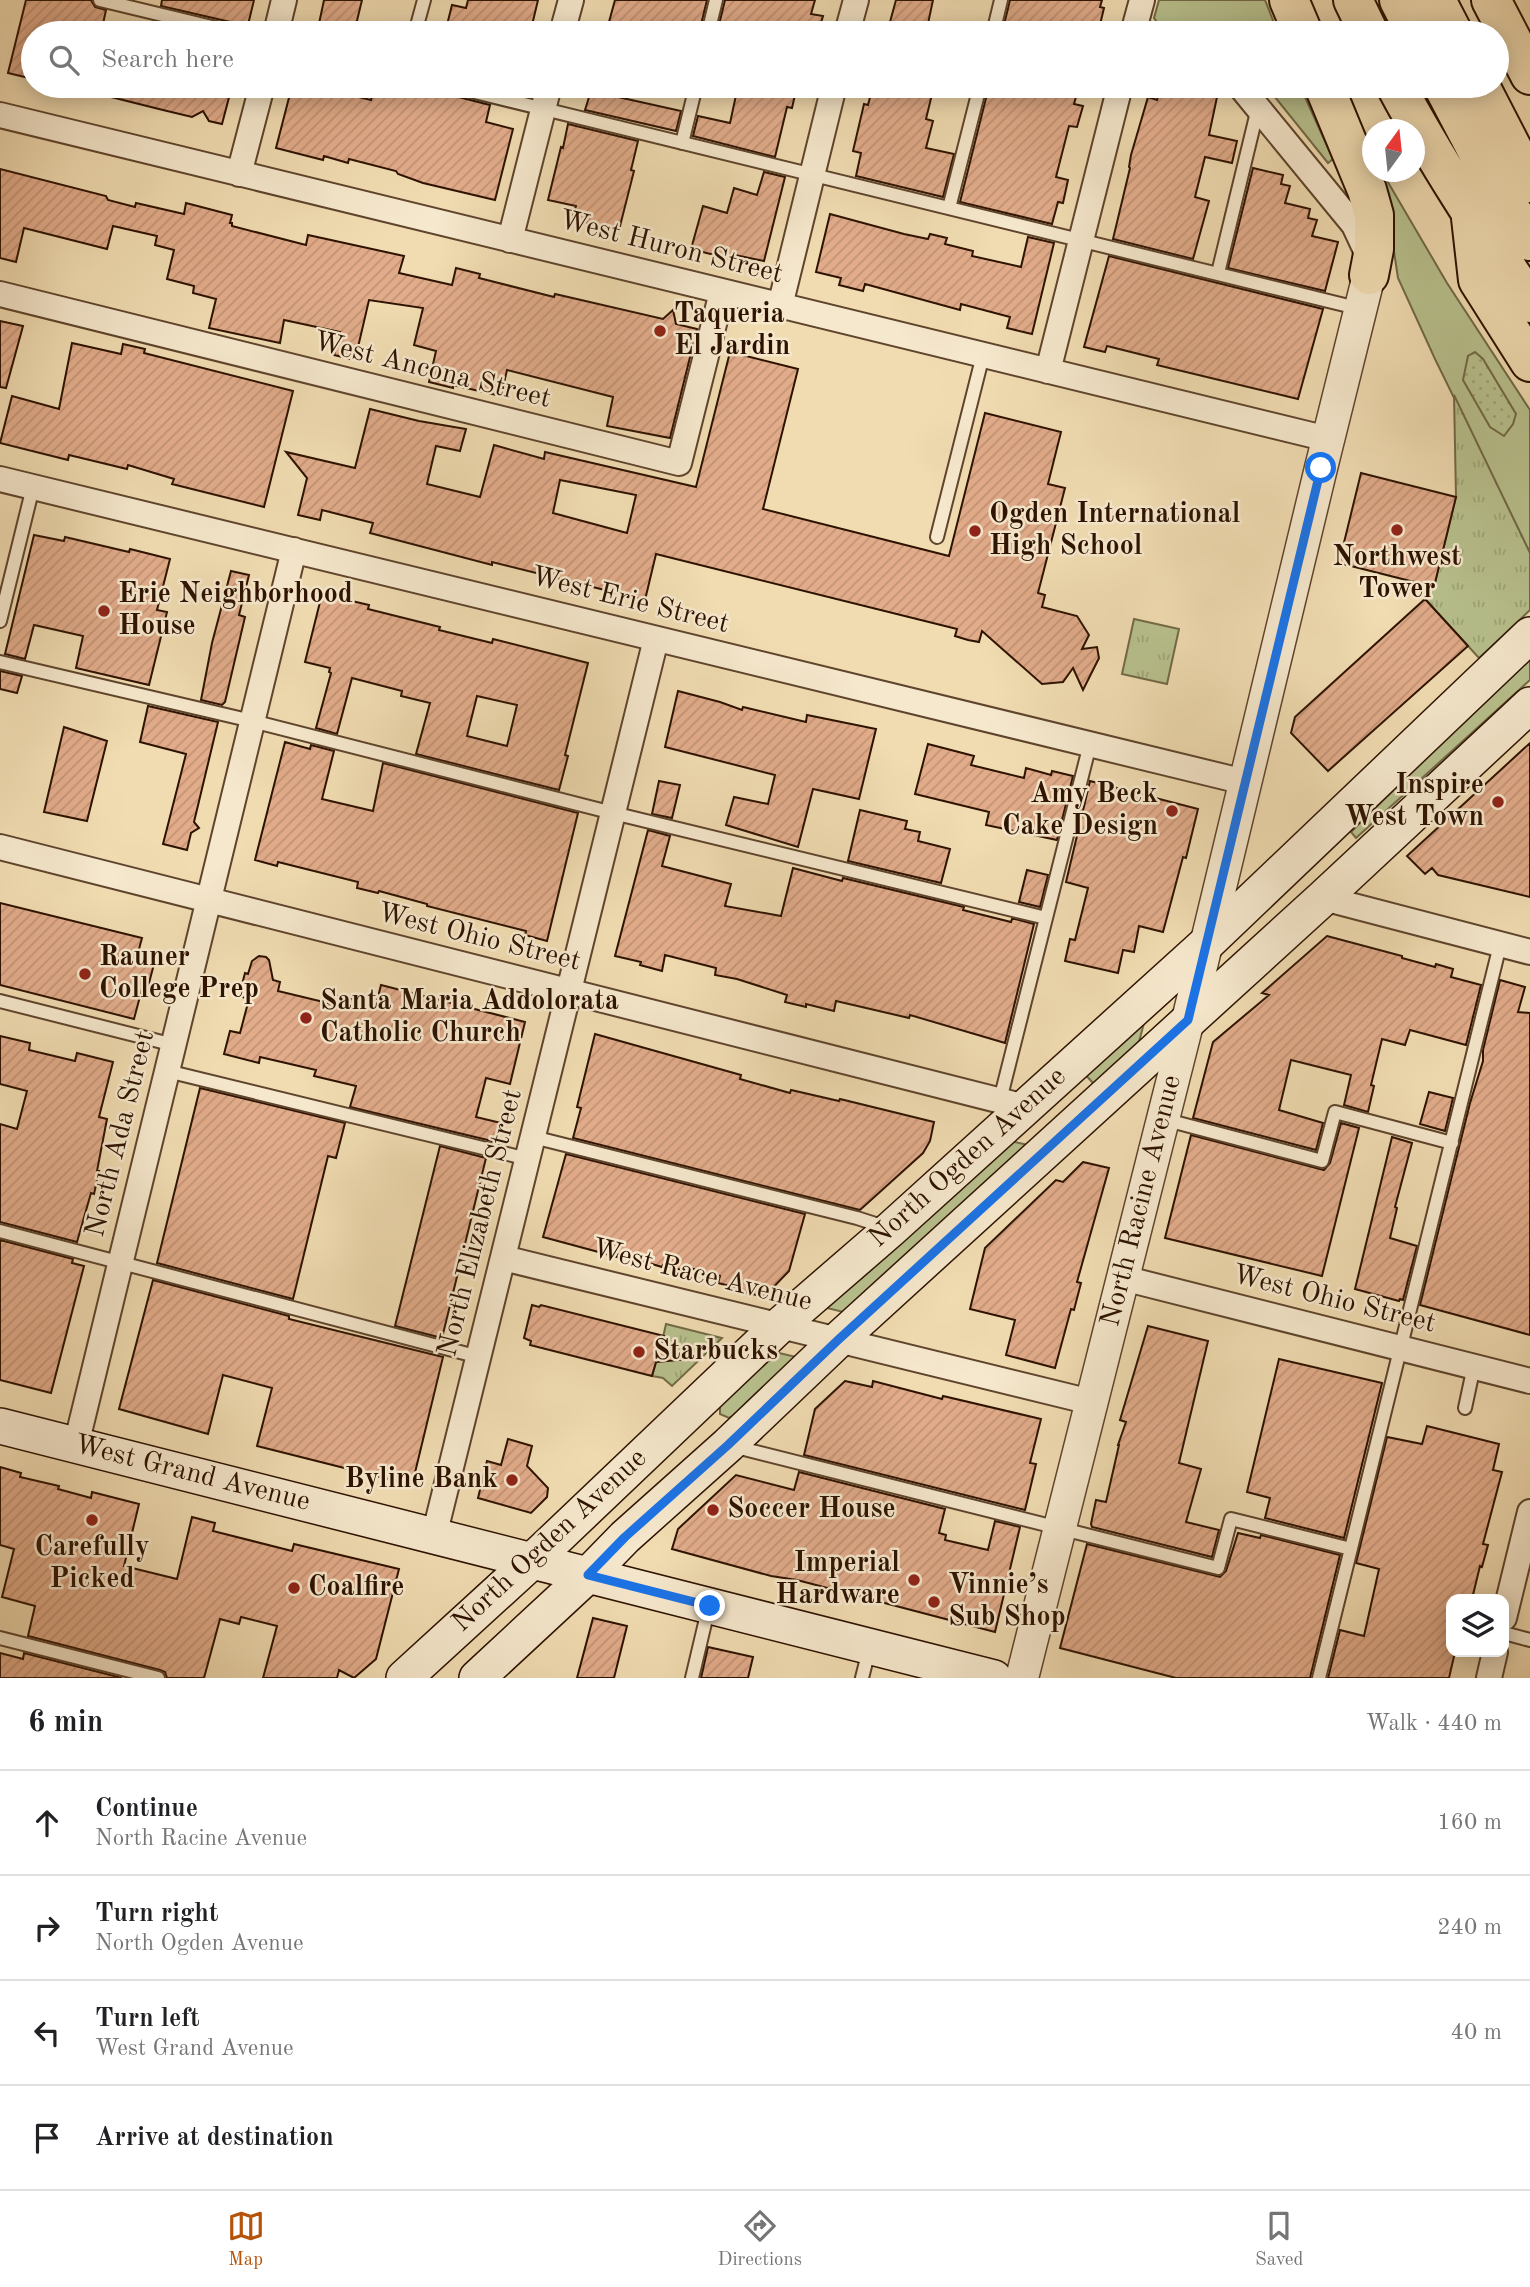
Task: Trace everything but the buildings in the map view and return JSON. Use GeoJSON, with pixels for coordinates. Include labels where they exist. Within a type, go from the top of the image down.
{"type":"FeatureCollection","features":[{"type":"Feature","properties":{"kind":"highway"},"geometry":{"type":"LineString","coordinates":[[1289,0],[1298,21]]}},
{"type":"Feature","properties":{"kind":"highway"},"geometry":{"type":"LineString","coordinates":[[1353,0],[1363,21]]}},
{"type":"Feature","properties":{"kind":"highway"},"geometry":{"type":"LineString","coordinates":[[1399,0],[1410,21]]}},
{"type":"Feature","properties":{"kind":"highway"},"geometry":{"type":"LineString","coordinates":[[1436,0],[1447,21]]}},
{"type":"Feature","properties":{"kind":"highway"},"geometry":{"type":"LineString","coordinates":[[1491,0],[1502,21]]}},
{"type":"Feature","properties":{"kind":"highway"},"geometry":{"type":"LineString","coordinates":[[1509,35],[1530,75]]}},
{"type":"Feature","properties":{"kind":"highway"},"geometry":{"type":"LineString","coordinates":[[1329,98],[1367,190],[1374,215],[1374,249],[1365,292]]}},
{"type":"Feature","properties":{"kind":"highway"},"geometry":{"type":"LineString","coordinates":[[1403,98],[1530,303]]}},
{"type":"Feature","properties":{"kind":"highway"},"geometry":{"type":"LineString","coordinates":[[1450,98],[1493,181],[1530,242]]}},
{"type":"Feature","properties":{"kind":"highway"},"geometry":{"type":"LineString","coordinates":[[1486,98],[1530,183]]}},
{"type":"Feature","properties":{"kind":"highway"},"geometry":{"type":"LineString","coordinates":[[1471,212],[1478,279],[1530,362]]}},
{"type":"Feature","properties":{"kind":"main road","name":"North Ogden Avenue"},"geometry":{"type":"LineString","coordinates":[[404,1678],[779,1326],[891,1229],[1012,1104],[1207,943],[1530,635]]}},
{"type":"Feature","properties":{"kind":"main road","name":"North Ogden Avenue"},"geometry":{"type":"LineString","coordinates":[[495,1672],[625,1537],[1530,705]]}},
{"type":"Feature","properties":{"kind":"main road","name":"West Grand Avenue"},"geometry":{"type":"LineString","coordinates":[[0,1426],[710,1606],[866,1662],[994,1678]]}},
{"type":"Feature","properties":{"kind":"street"},"geometry":{"type":"LineString","coordinates":[[279,21],[284,0]]}},
{"type":"Feature","properties":{"kind":"street"},"geometry":{"type":"LineString","coordinates":[[565,21],[571,0]]}},
{"type":"Feature","properties":{"kind":"street"},"geometry":{"type":"LineString","coordinates":[[850,21],[856,0]]}},
{"type":"Feature","properties":{"kind":"street"},"geometry":{"type":"LineString","coordinates":[[1136,21],[1142,0]]}},
{"type":"Feature","properties":{"kind":"street"},"geometry":{"type":"LineString","coordinates":[[240,174],[259,98]]}},
{"type":"Feature","properties":{"kind":"street"},"geometry":{"type":"LineString","coordinates":[[510,240],[546,98]]}},
{"type":"Feature","properties":{"kind":"street"},"geometry":{"type":"LineString","coordinates":[[780,306],[831,98]]}},
{"type":"Feature","properties":{"kind":"street"},"geometry":{"type":"LineString","coordinates":[[1048,371],[1117,98]]}},
{"type":"Feature","properties":{"kind":"street"},"geometry":{"type":"LineString","coordinates":[[1250,98],[1354,225],[1367,254],[1365,292]]}},
{"type":"Feature","properties":{"kind":"street","name":"West Huron Street"},"geometry":{"type":"LineString","coordinates":[[0,115],[1328,439]]}},
{"type":"Feature","properties":{"kind":"street","name":"West Ancona Street"},"geometry":{"type":"LineString","coordinates":[[0,294],[679,463],[722,292]]}},
{"type":"Feature","properties":{"kind":"street","name":"North Racine Avenue"},"geometry":{"type":"LineString","coordinates":[[1022,1678],[1188,1020],[1365,292]]}},
{"type":"Feature","properties":{"kind":"street","name":"West Erie Street"},"geometry":{"type":"LineString","coordinates":[[0,479],[1245,782]]}},
{"type":"Feature","properties":{"kind":"street","name":"North Ada Street"},"geometry":{"type":"LineString","coordinates":[[76,1445],[294,550]]}},
{"type":"Feature","properties":{"kind":"street","name":"North Elizabeth Street"},"geometry":{"type":"LineString","coordinates":[[434,1536],[656,639]]}},
{"type":"Feature","properties":{"kind":"street","name":"West Ohio Street"},"geometry":{"type":"LineString","coordinates":[[0,847],[1012,1104]]}},
{"type":"Feature","properties":{"kind":"street"},"geometry":{"type":"LineString","coordinates":[[1323,898],[1530,952]]}},
{"type":"Feature","properties":{"kind":"street","name":"West Race Avenue"},"geometry":{"type":"LineString","coordinates":[[503,1258],[1091,1402]]}},
{"type":"Feature","properties":{"kind":"street","name":"West Ohio Street"},"geometry":{"type":"LineString","coordinates":[[1123,1278],[1530,1381]]}},
{"type":"Feature","properties":{"kind":"street"},"geometry":{"type":"LineString","coordinates":[[1509,1601],[1526,1543],[1530,1512]]}},
{"type":"Feature","properties":{"kind":"street"},"geometry":{"type":"LineString","coordinates":[[1489,1678],[1494,1657]]}},
{"type":"Feature","properties":{"kind":"lane"},"geometry":{"type":"LineString","coordinates":[[100,0],[144,5],[197,21]]}},
{"type":"Feature","properties":{"kind":"lane"},"geometry":{"type":"LineString","coordinates":[[418,21],[424,0]]}},
{"type":"Feature","properties":{"kind":"lane"},"geometry":{"type":"LineString","coordinates":[[711,21],[716,0]]}},
{"type":"Feature","properties":{"kind":"lane"},"geometry":{"type":"LineString","coordinates":[[996,21],[1001,0]]}},
{"type":"Feature","properties":{"kind":"lane"},"geometry":{"type":"LineString","coordinates":[[549,98],[682,143],[1218,273],[1365,292]]}},
{"type":"Feature","properties":{"kind":"lane"},"geometry":{"type":"LineString","coordinates":[[682,143],[693,98]]}},
{"type":"Feature","properties":{"kind":"lane"},"geometry":{"type":"LineString","coordinates":[[949,208],[977,98]]}},
{"type":"Feature","properties":{"kind":"lane"},"geometry":{"type":"LineString","coordinates":[[1218,273],[1258,108]]}},
{"type":"Feature","properties":{"kind":"lane"},"geometry":{"type":"LineString","coordinates":[[937,537],[983,355]]}},
{"type":"Feature","properties":{"kind":"lane"},"geometry":{"type":"LineString","coordinates":[[0,621],[33,487]]}},
{"type":"Feature","properties":{"kind":"lane"},"geometry":{"type":"LineString","coordinates":[[0,662],[1046,918]]}},
{"type":"Feature","properties":{"kind":"lane"},"geometry":{"type":"LineString","coordinates":[[1012,1104],[1046,918],[1090,744]]}},
{"type":"Feature","properties":{"kind":"lane"},"geometry":{"type":"LineString","coordinates":[[1319,1678],[1500,945]]}},
{"type":"Feature","properties":{"kind":"lane"},"geometry":{"type":"LineString","coordinates":[[0,1001],[174,1045]]}},
{"type":"Feature","properties":{"kind":"lane"},"geometry":{"type":"LineString","coordinates":[[167,1072],[857,1218],[891,1229]]}},
{"type":"Feature","properties":{"kind":"lane"},"geometry":{"type":"LineString","coordinates":[[1163,1119],[1322,1161],[1335,1112],[1452,1143]]}},
{"type":"Feature","properties":{"kind":"lane"},"geometry":{"type":"LineString","coordinates":[[0,1231],[479,1357]]}},
{"type":"Feature","properties":{"kind":"lane"},"geometry":{"type":"LineString","coordinates":[[1465,1408],[1474,1366]]}},
{"type":"Feature","properties":{"kind":"lane"},"geometry":{"type":"LineString","coordinates":[[728,1445],[1218,1567],[1231,1518],[1351,1549]]}},
{"type":"Feature","properties":{"kind":"lane"},"geometry":{"type":"LineString","coordinates":[[692,1678],[710,1606]]}},
{"type":"Feature","properties":{"kind":"lane"},"geometry":{"type":"LineString","coordinates":[[1509,1634],[1530,1640]]}},
{"type":"Feature","properties":{"kind":"lane"},"geometry":{"type":"LineString","coordinates":[[0,1638],[158,1678]]}},
{"type":"Feature","properties":{"kind":"green space"},"geometry":{"type":"Polygon","coordinates":[[[1159,0],[1265,0],[1273,21],[1156,21],[1154,18],[1159,0]]]}},
{"type":"Feature","properties":{"kind":"green space"},"geometry":{"type":"Polygon","coordinates":[[[1276,98],[1305,98],[1333,159],[1328,163],[1276,98]]]}},
{"type":"Feature","properties":{"kind":"green space"},"geometry":{"type":"Polygon","coordinates":[[[1375,182],[1388,182],[1447,283],[1530,410],[1530,553],[1398,278],[1390,225],[1375,182]]]}},
{"type":"Feature","properties":{"kind":"green space"},"geometry":{"type":"Polygon","coordinates":[[[1475,352],[1483,359],[1516,414],[1513,424],[1504,436],[1490,427],[1463,380],[1468,356],[1475,352]]]}},
{"type":"Feature","properties":{"kind":"green space"},"geometry":{"type":"Polygon","coordinates":[[[1454,395],[1530,553],[1530,610],[1479,658],[1425,599],[1429,586],[1434,586],[1456,497],[1454,395]]]}},
{"type":"Feature","properties":{"kind":"green space"},"geometry":{"type":"Polygon","coordinates":[[[1134,619],[1179,629],[1167,684],[1122,674],[1134,619]]]}},
{"type":"Feature","properties":{"kind":"green space"},"geometry":{"type":"Polygon","coordinates":[[[1530,655],[1530,680],[1356,838],[1351,832],[1530,655]]]}},
{"type":"Feature","properties":{"kind":"green space"},"geometry":{"type":"Polygon","coordinates":[[[1148,1008],[1139,1042],[1094,1084],[1079,1068],[1148,1008]]]}},
{"type":"Feature","properties":{"kind":"green space"},"geometry":{"type":"Polygon","coordinates":[[[1002,1139],[1028,1145],[847,1313],[823,1307],[1002,1139]]]}},
{"type":"Feature","properties":{"kind":"green space"},"geometry":{"type":"Polygon","coordinates":[[[666,1324],[722,1338],[672,1386],[663,1378],[652,1376],[656,1362],[667,1356],[666,1350],[661,1346],[666,1324]]]}},
{"type":"Feature","properties":{"kind":"green space"},"geometry":{"type":"Polygon","coordinates":[[[775,1352],[796,1357],[733,1416],[729,1418],[720,1414],[720,1403],[775,1352]]]}},
{"type":"Feature","properties":{"kind":"place","name":"Taqueria El Jardin"},"geometry":{"type":"Point","coordinates":[660,331]}},
{"type":"Feature","properties":{"kind":"place","name":"Northwest Tower"},"geometry":{"type":"Point","coordinates":[1397,530]}},
{"type":"Feature","properties":{"kind":"place","name":"Ogden International High School"},"geometry":{"type":"Point","coordinates":[975,531]}},
{"type":"Feature","properties":{"kind":"place","name":"Erie Neighborhood House"},"geometry":{"type":"Point","coordinates":[104,611]}},
{"type":"Feature","properties":{"kind":"place","name":"Inspire West Town"},"geometry":{"type":"Point","coordinates":[1498,802]}},
{"type":"Feature","properties":{"kind":"place","name":"Amy Beck Cake Design"},"geometry":{"type":"Point","coordinates":[1172,811]}},
{"type":"Feature","properties":{"kind":"place","name":"Rauner College Prep"},"geometry":{"type":"Point","coordinates":[85,974]}},
{"type":"Feature","properties":{"kind":"place","name":"Santa Maria Addolorata Catholic Church"},"geometry":{"type":"Point","coordinates":[306,1018]}},
{"type":"Feature","properties":{"kind":"place","name":"Starbucks"},"geometry":{"type":"Point","coordinates":[639,1352]}},
{"type":"Feature","properties":{"kind":"place","name":"Byline Bank"},"geometry":{"type":"Point","coordinates":[512,1480]}},
{"type":"Feature","properties":{"kind":"place","name":"Soccer House"},"geometry":{"type":"Point","coordinates":[713,1510]}},
{"type":"Feature","properties":{"kind":"place","name":"Carefully Picked"},"geometry":{"type":"Point","coordinates":[92,1520]}},
{"type":"Feature","properties":{"kind":"place","name":"Imperial Hardware"},"geometry":{"type":"Point","coordinates":[914,1580]}},
{"type":"Feature","properties":{"kind":"place","name":"Coalfire"},"geometry":{"type":"Point","coordinates":[294,1588]}},
{"type":"Feature","properties":{"kind":"place","name":"Vinnie’s Sub Shop"},"geometry":{"type":"Point","coordinates":[934,1602]}},
{"type":"Feature","properties":{"kind":"route"},"geometry":{"type":"LineString","coordinates":[[710,1606],[588,1575],[625,1537],[1188,1020],[1321,468]]}}]}
